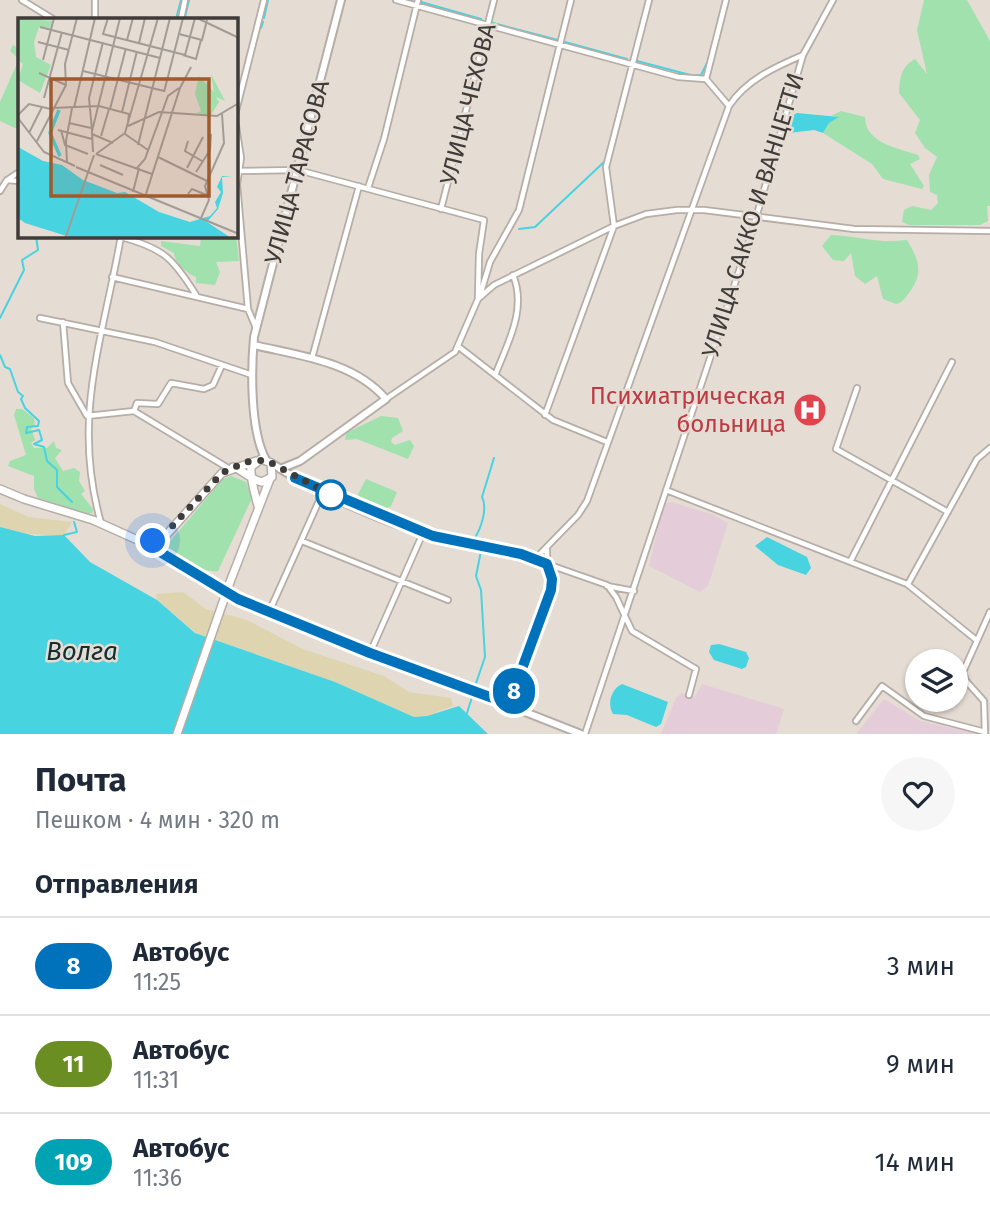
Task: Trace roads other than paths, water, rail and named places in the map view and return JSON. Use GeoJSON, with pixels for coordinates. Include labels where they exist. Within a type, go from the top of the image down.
{"type":"FeatureCollection","features":[{"type":"Feature","properties":{"kind":"main road"},"geometry":{"type":"LineString","coordinates":[[0,489],[155,544],[230,468],[263,461]]}},
{"type":"Feature","properties":{"kind":"main road"},"geometry":{"type":"LineString","coordinates":[[258,506],[251,467],[263,461]]}},
{"type":"Feature","properties":{"kind":"main road"},"geometry":{"type":"LineString","coordinates":[[263,461],[271,478]]}},
{"type":"Feature","properties":{"kind":"main road"},"geometry":{"type":"LineString","coordinates":[[230,468],[262,482],[271,478]]}},
{"type":"Feature","properties":{"kind":"main road"},"geometry":{"type":"LineString","coordinates":[[177,734],[258,506],[271,478]]}},
{"type":"Feature","properties":{"kind":"street"},"geometry":{"type":"LineString","coordinates":[[22,0],[51,18]]}},
{"type":"Feature","properties":{"kind":"street"},"geometry":{"type":"LineString","coordinates":[[95,0],[95,18]]}},
{"type":"Feature","properties":{"kind":"street"},"geometry":{"type":"LineString","coordinates":[[181,18],[186,0]]}},
{"type":"Feature","properties":{"kind":"street"},"geometry":{"type":"LineString","coordinates":[[238,103],[264,0]]}},
{"type":"Feature","properties":{"kind":"street","name":"УЛИЦА ТАРАСОВА"},"geometry":{"type":"LineString","coordinates":[[263,461],[252,375],[256,328],[341,0]]}},
{"type":"Feature","properties":{"kind":"street"},"geometry":{"type":"LineString","coordinates":[[396,0],[417,3],[678,77],[706,79],[729,106]]}},
{"type":"Feature","properties":{"kind":"street","name":"УЛИЦА ЧЕХОВА"},"geometry":{"type":"LineString","coordinates":[[442,209],[494,0]]}},
{"type":"Feature","properties":{"kind":"street"},"geometry":{"type":"LineString","coordinates":[[279,469],[300,461],[459,347],[490,262],[519,210],[571,0]]}},
{"type":"Feature","properties":{"kind":"street"},"geometry":{"type":"LineString","coordinates":[[545,415],[614,226],[606,167],[649,0]]}},
{"type":"Feature","properties":{"kind":"street"},"geometry":{"type":"LineString","coordinates":[[706,79],[726,0]]}},
{"type":"Feature","properties":{"kind":"street","name":"УЛИЦА САККО И ВАНЦЕТТИ"},"geometry":{"type":"LineString","coordinates":[[625,618],[756,216],[803,55],[833,0]]}},
{"type":"Feature","properties":{"kind":"street"},"geometry":{"type":"LineString","coordinates":[[368,189],[384,139],[417,3]]}},
{"type":"Feature","properties":{"kind":"street"},"geometry":{"type":"LineString","coordinates":[[536,558],[547,550],[587,501],[729,106],[739,93],[758,78],[803,55]]}},
{"type":"Feature","properties":{"kind":"street"},"geometry":{"type":"LineString","coordinates":[[238,134],[238,170],[298,170],[484,220],[479,254],[478,299]]}},
{"type":"Feature","properties":{"kind":"street"},"geometry":{"type":"LineString","coordinates":[[0,190],[7,180],[18,173]]}},
{"type":"Feature","properties":{"kind":"street"},"geometry":{"type":"LineString","coordinates":[[7,180],[18,181]]}},
{"type":"Feature","properties":{"kind":"street"},"geometry":{"type":"LineString","coordinates":[[312,358],[359,186]]}},
{"type":"Feature","properties":{"kind":"street"},"geometry":{"type":"LineString","coordinates":[[238,195],[248,309],[256,328]]}},
{"type":"Feature","properties":{"kind":"street"},"geometry":{"type":"LineString","coordinates":[[478,299],[494,285],[614,226],[658,212],[691,209],[854,229],[990,231]]}},
{"type":"Feature","properties":{"kind":"street"},"geometry":{"type":"LineString","coordinates":[[101,523],[90,483],[87,416],[100,329],[121,238]]}},
{"type":"Feature","properties":{"kind":"street"},"geometry":{"type":"LineString","coordinates":[[125,238],[155,246],[183,273],[196,295]]}},
{"type":"Feature","properties":{"kind":"street"},"geometry":{"type":"LineString","coordinates":[[495,373],[518,311],[519,292],[513,275]]}},
{"type":"Feature","properties":{"kind":"street"},"geometry":{"type":"LineString","coordinates":[[112,277],[248,309]]}},
{"type":"Feature","properties":{"kind":"street"},"geometry":{"type":"LineString","coordinates":[[40,318],[155,342],[252,375]]}},
{"type":"Feature","properties":{"kind":"street"},"geometry":{"type":"LineString","coordinates":[[63,322],[68,383],[87,416]]}},
{"type":"Feature","properties":{"kind":"street"},"geometry":{"type":"LineString","coordinates":[[254,345],[312,358],[358,373],[386,399]]}},
{"type":"Feature","properties":{"kind":"street"},"geometry":{"type":"LineString","coordinates":[[459,347],[545,415],[608,442]]}},
{"type":"Feature","properties":{"kind":"street"},"geometry":{"type":"LineString","coordinates":[[851,560],[952,362]]}},
{"type":"Feature","properties":{"kind":"street"},"geometry":{"type":"LineString","coordinates":[[134,411],[138,403],[158,404],[171,383],[204,389],[214,385],[222,365]]}},
{"type":"Feature","properties":{"kind":"street"},"geometry":{"type":"LineString","coordinates":[[857,387],[836,449],[948,512]]}},
{"type":"Feature","properties":{"kind":"street"},"geometry":{"type":"LineString","coordinates":[[87,416],[134,411],[230,468]]}},
{"type":"Feature","properties":{"kind":"street"},"geometry":{"type":"LineString","coordinates":[[907,584],[977,459],[990,448]]}},
{"type":"Feature","properties":{"kind":"street"},"geometry":{"type":"LineString","coordinates":[[263,461],[324,492],[423,533],[536,558],[607,586],[634,589]]}},
{"type":"Feature","properties":{"kind":"street"},"geometry":{"type":"LineString","coordinates":[[295,478],[300,461]]}},
{"type":"Feature","properties":{"kind":"street"},"geometry":{"type":"LineString","coordinates":[[271,478],[295,478]]}},
{"type":"Feature","properties":{"kind":"street"},"geometry":{"type":"LineString","coordinates":[[666,490],[907,584],[975,639]]}},
{"type":"Feature","properties":{"kind":"street"},"geometry":{"type":"LineString","coordinates":[[269,612],[324,492]]}},
{"type":"Feature","properties":{"kind":"street"},"geometry":{"type":"LineString","coordinates":[[370,653],[423,533]]}},
{"type":"Feature","properties":{"kind":"street"},"geometry":{"type":"LineString","coordinates":[[302,541],[448,600]]}},
{"type":"Feature","properties":{"kind":"street"},"geometry":{"type":"LineString","coordinates":[[155,544],[219,590],[370,653],[583,734],[625,618]]}},
{"type":"Feature","properties":{"kind":"street"},"geometry":{"type":"LineString","coordinates":[[509,704],[551,590],[547,550]]}},
{"type":"Feature","properties":{"kind":"street"},"geometry":{"type":"LineString","coordinates":[[607,586],[616,597],[632,631],[696,670],[689,695]]}},
{"type":"Feature","properties":{"kind":"street"},"geometry":{"type":"LineString","coordinates":[[856,721],[882,686],[924,716],[985,733],[984,701],[963,672],[975,639],[990,612]]}},
{"type":"Feature","properties":{"kind":"water"},"geometry":{"type":"Polygon","coordinates":[[[797,113],[839,117],[829,123],[823,133],[814,130],[789,133],[790,117],[797,113]]]}},
{"type":"Feature","properties":{"kind":"water","name":"Волга"},"geometry":{"type":"Polygon","coordinates":[[[0,527],[35,536],[64,535],[90,562],[157,600],[195,633],[335,682],[414,717],[427,716],[459,706],[488,734],[0,734],[0,527]]]}},
{"type":"Feature","properties":{"kind":"water"},"geometry":{"type":"Polygon","coordinates":[[[767,537],[807,557],[811,568],[806,575],[778,565],[755,546],[767,537]]]}},
{"type":"Feature","properties":{"kind":"water"},"geometry":{"type":"Polygon","coordinates":[[[719,644],[746,652],[749,658],[746,667],[742,669],[714,660],[709,652],[711,645],[719,644]]]}},
{"type":"Feature","properties":{"kind":"water"},"geometry":{"type":"Polygon","coordinates":[[[622,684],[668,702],[661,724],[656,727],[627,715],[613,714],[611,697],[615,689],[622,684]]]}},
{"type":"Feature","properties":{"kind":"waterway"},"geometry":{"type":"LineString","coordinates":[[176,18],[181,0]]}},
{"type":"Feature","properties":{"kind":"waterway"},"geometry":{"type":"LineString","coordinates":[[185,17],[189,0]]}},
{"type":"Feature","properties":{"kind":"waterway"},"geometry":{"type":"LineString","coordinates":[[264,18],[268,0]]}},
{"type":"Feature","properties":{"kind":"waterway"},"geometry":{"type":"LineString","coordinates":[[421,2],[481,19]]}},
{"type":"Feature","properties":{"kind":"waterway"},"geometry":{"type":"LineString","coordinates":[[261,28],[263,22]]}},
{"type":"Feature","properties":{"kind":"waterway"},"geometry":{"type":"LineString","coordinates":[[493,23],[558,40]]}},
{"type":"Feature","properties":{"kind":"waterway"},"geometry":{"type":"LineString","coordinates":[[565,42],[627,59]]}},
{"type":"Feature","properties":{"kind":"waterway"},"geometry":{"type":"LineString","coordinates":[[637,61],[694,76],[701,75],[708,61]]}},
{"type":"Feature","properties":{"kind":"waterway"},"geometry":{"type":"LineString","coordinates":[[519,229],[535,227],[604,162]]}},
{"type":"Feature","properties":{"kind":"waterway"},"geometry":{"type":"LineString","coordinates":[[0,318],[24,270],[22,260],[38,250],[36,238]]}},
{"type":"Feature","properties":{"kind":"waterway"},"geometry":{"type":"LineString","coordinates":[[0,355],[5,367],[10,369],[18,392],[23,396],[21,399],[25,408],[39,421],[38,426],[27,427],[26,433],[39,430],[42,440],[34,444],[44,447],[47,461],[57,470],[57,487],[72,502]]}},
{"type":"Feature","properties":{"kind":"waterway"},"geometry":{"type":"LineString","coordinates":[[474,539],[483,518],[482,497],[494,458]]}},
{"type":"Feature","properties":{"kind":"waterway"},"geometry":{"type":"LineString","coordinates":[[64,535],[77,532],[74,522]]}},
{"type":"Feature","properties":{"kind":"waterway"},"geometry":{"type":"LineString","coordinates":[[474,689],[485,657],[481,590],[476,576],[481,551]]}},
{"type":"Feature","properties":{"kind":"waterway"},"geometry":{"type":"LineString","coordinates":[[467,713],[473,694]]}},
{"type":"Feature","properties":{"kind":"place","name":"Психиатрическая больница"},"geometry":{"type":"Point","coordinates":[810,410]}}]}
